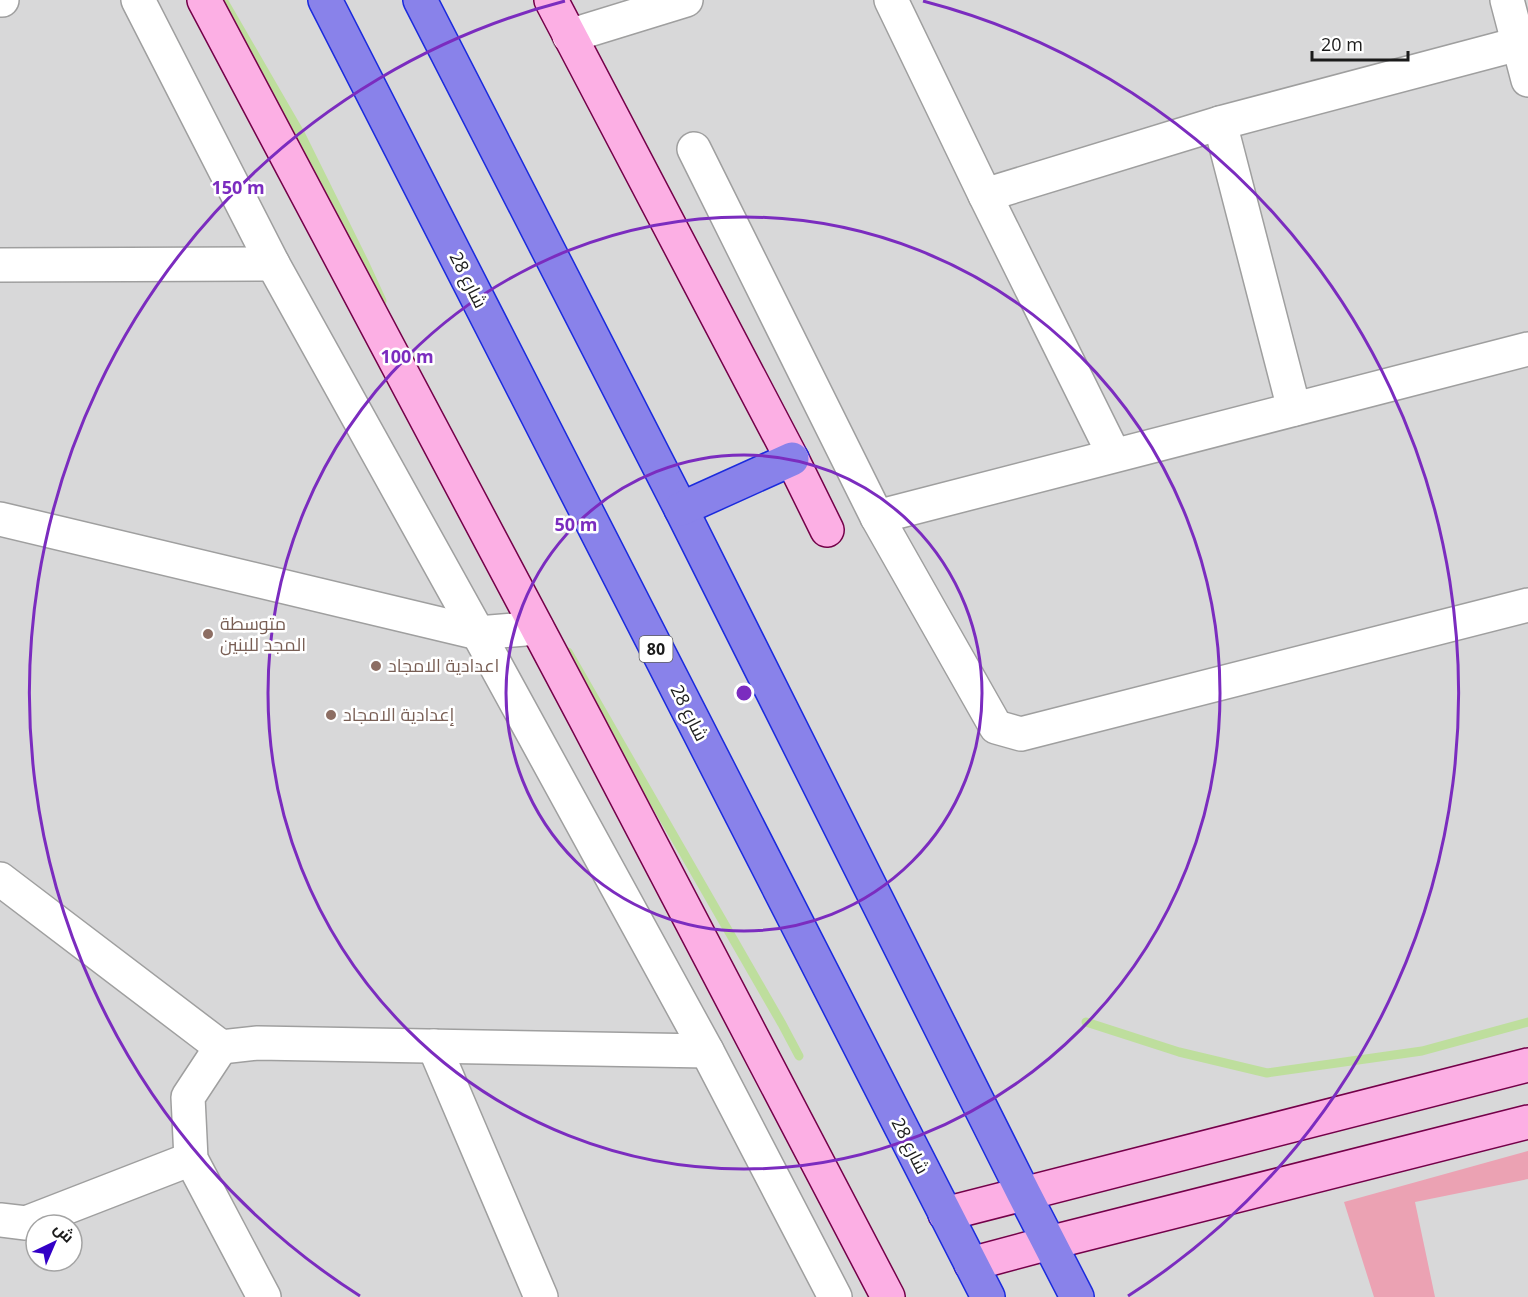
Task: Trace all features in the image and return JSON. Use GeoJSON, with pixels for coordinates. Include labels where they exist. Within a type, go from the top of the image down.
{"type":"FeatureCollection","features":[{"type":"Feature","properties":{"kind":"highway","name":"شارع 28"},"geometry":{"type":"LineString","coordinates":[[325,0],[988,1297]]}},
{"type":"Feature","properties":{"kind":"highway"},"geometry":{"type":"LineString","coordinates":[[420,0],[681,509],[1077,1297]]}},
{"type":"Feature","properties":{"kind":"highway"},"geometry":{"type":"LineString","coordinates":[[681,509],[792,459]]}},
{"type":"Feature","properties":{"kind":"main road"},"geometry":{"type":"LineString","coordinates":[[204,0],[888,1297]]}},
{"type":"Feature","properties":{"kind":"main road"},"geometry":{"type":"LineString","coordinates":[[551,0],[828,530]]}},
{"type":"Feature","properties":{"kind":"main road"},"geometry":{"type":"LineString","coordinates":[[945,1214],[1528,1065]]}},
{"type":"Feature","properties":{"kind":"main road"},"geometry":{"type":"LineString","coordinates":[[971,1264],[1528,1122]]}},
{"type":"Feature","properties":{"kind":"street"},"geometry":{"type":"LineString","coordinates":[[138,0],[273,264],[707,1051],[835,1297]]}},
{"type":"Feature","properties":{"kind":"street"},"geometry":{"type":"LineString","coordinates":[[569,36],[686,0]]}},
{"type":"Feature","properties":{"kind":"street"},"geometry":{"type":"LineString","coordinates":[[891,0],[1114,455]]}},
{"type":"Feature","properties":{"kind":"street"},"geometry":{"type":"LineString","coordinates":[[1507,0],[1528,80]]}},
{"type":"Feature","properties":{"kind":"street"},"geometry":{"type":"LineString","coordinates":[[985,195],[1220,123],[1518,44]]}},
{"type":"Feature","properties":{"kind":"street"},"geometry":{"type":"LineString","coordinates":[[1220,123],[1294,409]]}},
{"type":"Feature","properties":{"kind":"street"},"geometry":{"type":"LineString","coordinates":[[694,149],[877,517],[996,727],[1021,734],[1528,605]]}},
{"type":"Feature","properties":{"kind":"street"},"geometry":{"type":"LineString","coordinates":[[0,265],[273,264]]}},
{"type":"Feature","properties":{"kind":"street"},"geometry":{"type":"LineString","coordinates":[[877,517],[1528,348]]}},
{"type":"Feature","properties":{"kind":"street"},"geometry":{"type":"LineString","coordinates":[[0,519],[478,633],[537,628]]}},
{"type":"Feature","properties":{"kind":"street"},"geometry":{"type":"LineString","coordinates":[[0,879],[220,1047],[258,1043],[707,1051]]}},
{"type":"Feature","properties":{"kind":"street"},"geometry":{"type":"LineString","coordinates":[[434,1046],[542,1297]]}},
{"type":"Feature","properties":{"kind":"street"},"geometry":{"type":"LineString","coordinates":[[220,1047],[188,1097],[191,1160],[264,1297]]}},
{"type":"Feature","properties":{"kind":"street"},"geometry":{"type":"LineString","coordinates":[[0,1220],[26,1223],[191,1160]]}},
{"type":"Feature","properties":{"kind":"shaded area"},"geometry":{"type":"Polygon","coordinates":[[[0,0],[1528,0],[1528,1297],[0,1297],[0,0]]]}},
{"type":"Feature","properties":{"kind":"shaded area"},"geometry":{"type":"Polygon","coordinates":[[[1528,1151],[1528,1179],[1415,1202],[1435,1297],[1374,1297],[1344,1202],[1528,1151]]]}},
{"type":"Feature","properties":{"kind":"waterway"},"geometry":{"type":"LineString","coordinates":[[223,0],[300,133],[382,301]]}},
{"type":"Feature","properties":{"kind":"waterway"},"geometry":{"type":"LineString","coordinates":[[568,652],[799,1056]]}},
{"type":"Feature","properties":{"kind":"waterway"},"geometry":{"type":"LineString","coordinates":[[1086,1022],[1179,1052],[1267,1073],[1422,1051],[1528,1022]]}},
{"type":"Feature","properties":{"kind":"place","name":"متوسطة المجد للبنين"},"geometry":{"type":"Point","coordinates":[208,634]}},
{"type":"Feature","properties":{"kind":"place","name":"اعدادية الامجاد"},"geometry":{"type":"Point","coordinates":[376,666]}},
{"type":"Feature","properties":{"kind":"place","name":"إعدادية الامجاد"},"geometry":{"type":"Point","coordinates":[331,715]}}]}
